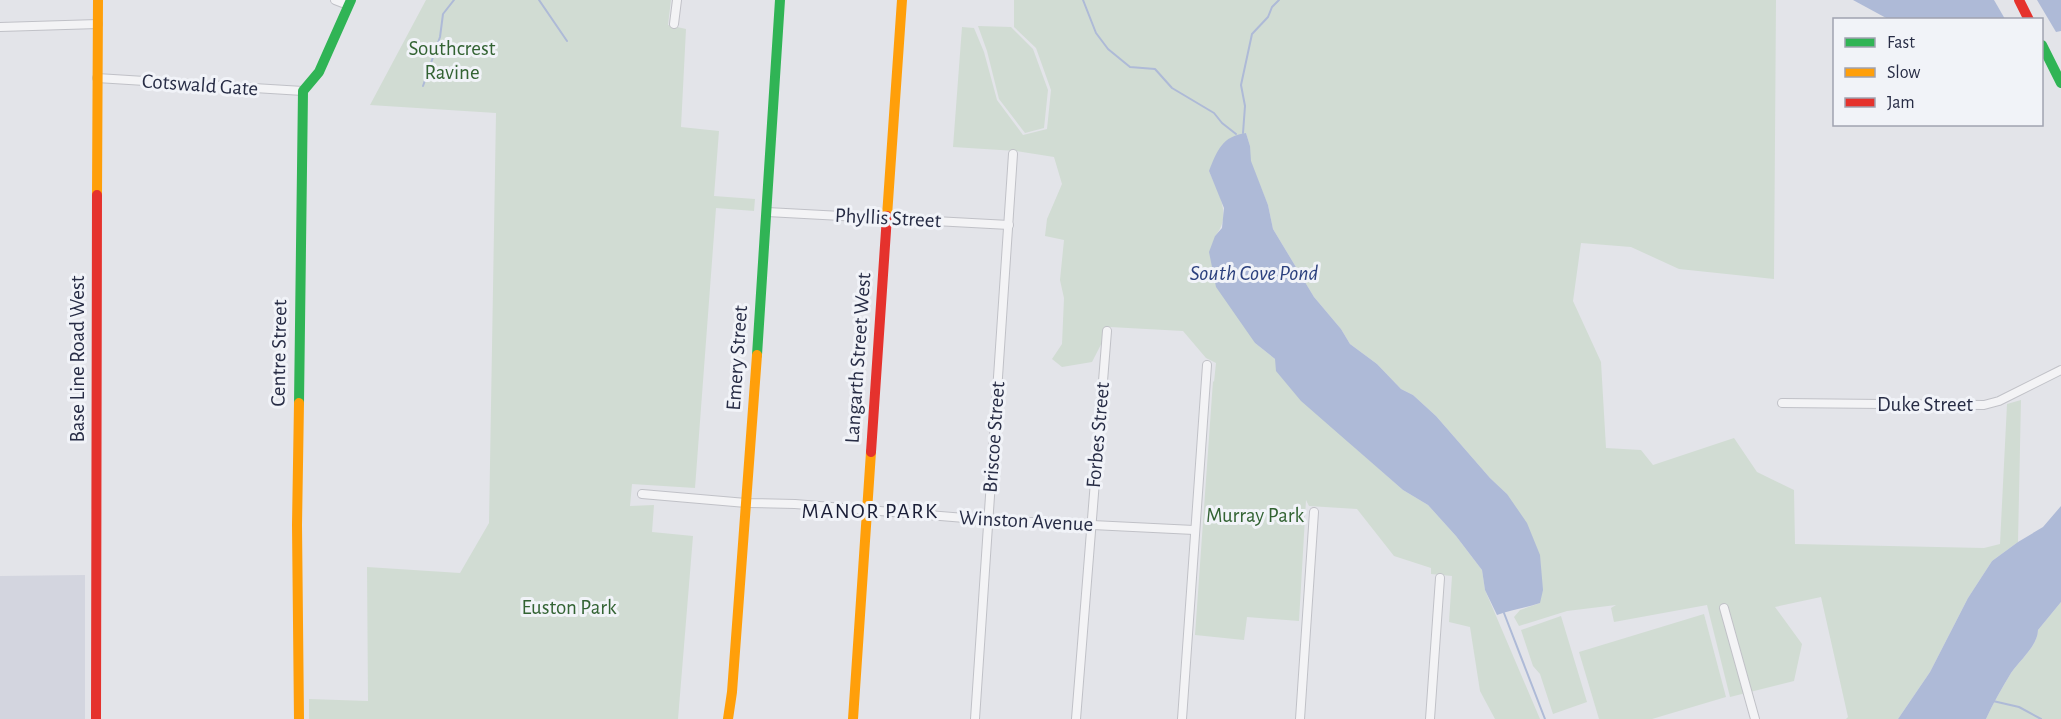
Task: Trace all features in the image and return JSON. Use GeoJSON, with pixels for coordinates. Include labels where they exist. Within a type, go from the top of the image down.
{"type":"FeatureCollection","features":[{"type":"Feature","properties":{"kind":"street","name":"Base Line Road West"},"geometry":{"type":"LineString","coordinates":[[96,719],[98,0]]}},
{"type":"Feature","properties":{"kind":"street"},"geometry":{"type":"LineString","coordinates":[[303,91],[319,72],[349,3],[335,0]]}},
{"type":"Feature","properties":{"kind":"street"},"geometry":{"type":"LineString","coordinates":[[674,24],[677,0]]}},
{"type":"Feature","properties":{"kind":"street","name":"Emery Street"},"geometry":{"type":"LineString","coordinates":[[728,719],[746,503],[780,0]]}},
{"type":"Feature","properties":{"kind":"street","name":"Langarth Street West"},"geometry":{"type":"LineString","coordinates":[[853,719],[902,0]]}},
{"type":"Feature","properties":{"kind":"street"},"geometry":{"type":"LineString","coordinates":[[2019,0],[2028,18]]}},
{"type":"Feature","properties":{"kind":"street"},"geometry":{"type":"LineString","coordinates":[[0,27],[98,24]]}},
{"type":"Feature","properties":{"kind":"street"},"geometry":{"type":"LineString","coordinates":[[2043,47],[2061,83]]}},
{"type":"Feature","properties":{"kind":"street","name":"Cotswald Gate"},"geometry":{"type":"LineString","coordinates":[[98,78],[303,91]]}},
{"type":"Feature","properties":{"kind":"street","name":"Centre Street"},"geometry":{"type":"LineString","coordinates":[[299,719],[297,515],[303,91]]}},
{"type":"Feature","properties":{"kind":"street","name":"Briscoe Street"},"geometry":{"type":"LineString","coordinates":[[975,719],[1013,154]]}},
{"type":"Feature","properties":{"kind":"street","name":"Phyllis Street"},"geometry":{"type":"LineString","coordinates":[[767,212],[1009,225]]}},
{"type":"Feature","properties":{"kind":"street","name":"Forbes Street"},"geometry":{"type":"LineString","coordinates":[[1076,719],[1107,331]]}},
{"type":"Feature","properties":{"kind":"street"},"geometry":{"type":"LineString","coordinates":[[1182,719],[1207,365]]}},
{"type":"Feature","properties":{"kind":"street","name":"Duke Street"},"geometry":{"type":"LineString","coordinates":[[1782,403],[1984,405],[1999,401],[2061,370]]}},
{"type":"Feature","properties":{"kind":"street","name":"Winston Avenue"},"geometry":{"type":"LineString","coordinates":[[642,494],[988,520],[1194,530]]}},
{"type":"Feature","properties":{"kind":"street"},"geometry":{"type":"LineString","coordinates":[[1300,719],[1314,512]]}},
{"type":"Feature","properties":{"kind":"street"},"geometry":{"type":"LineString","coordinates":[[1430,719],[1440,578]]}},
{"type":"Feature","properties":{"kind":"street"},"geometry":{"type":"LineString","coordinates":[[1724,608],[1755,719]]}},
{"type":"Feature","properties":{"kind":"shaded area"},"geometry":{"type":"Polygon","coordinates":[[[85,575],[85,719],[0,719],[0,576],[85,575]]]}},
{"type":"Feature","properties":{"kind":"green space","name":"Euston Park"},"geometry":{"type":"Polygon","coordinates":[[[426,0],[671,0],[668,25],[686,29],[681,127],[719,131],[714,196],[755,199],[754,211],[716,208],[695,488],[632,484],[630,506],[654,505],[652,532],[693,536],[678,719],[309,719],[309,699],[368,701],[367,567],[460,573],[489,523],[496,113],[370,105],[426,0]]]}},
{"type":"Feature","properties":{"kind":"green space","name":"Murray Park"},"geometry":{"type":"Polygon","coordinates":[[[1014,0],[1776,0],[1774,279],[1679,269],[1631,247],[1581,243],[1573,301],[1601,362],[1606,448],[1641,450],[1653,465],[1734,438],[1757,472],[1794,490],[1795,544],[1984,548],[2000,544],[2007,404],[2021,400],[2018,542],[1992,561],[1968,598],[1930,672],[1898,719],[1846,719],[1848,717],[1821,597],[1775,607],[1802,644],[1794,681],[1730,697],[1707,605],[1614,622],[1611,608],[1616,605],[1567,611],[1519,626],[1514,617],[1520,610],[1540,603],[1507,494],[1490,478],[1436,416],[1413,395],[1401,389],[1377,364],[1350,344],[1341,329],[1314,297],[1273,229],[1268,205],[1250,161],[1250,146],[1246,133],[1209,171],[1220,196],[1223,212],[1223,220],[1215,236],[1255,343],[1275,359],[1352,445],[1403,490],[1428,505],[1482,570],[1485,590],[1540,719],[1495,719],[1480,691],[1470,627],[1449,622],[1452,576],[1431,574],[1431,568],[1394,556],[1357,509],[1309,506],[1306,500],[1299,621],[1247,617],[1244,640],[1195,635],[1216,363],[1206,358],[1183,331],[1110,327],[1092,362],[1062,367],[1052,359],[1062,344],[1064,298],[1060,280],[1064,240],[1045,236],[1047,219],[1062,184],[1054,157],[1016,151],[953,147],[962,27],[974,28],[984,52],[997,100],[1023,135],[1047,129],[1051,90],[1036,48],[1014,27],[1014,0]]]}},
{"type":"Feature","properties":{"kind":"green space"},"geometry":{"type":"Polygon","coordinates":[[[978,26],[1011,27],[1033,49],[1048,90],[1044,128],[1025,133],[999,99],[978,26]]]}},
{"type":"Feature","properties":{"kind":"green space"},"geometry":{"type":"Polygon","coordinates":[[[2061,602],[2061,719],[1986,719],[2011,673],[2032,647],[2038,630],[2061,602]]]}},
{"type":"Feature","properties":{"kind":"green space"},"geometry":{"type":"Polygon","coordinates":[[[1704,614],[1726,697],[1652,719],[1599,719],[1579,652],[1704,614]]]}},
{"type":"Feature","properties":{"kind":"green space"},"geometry":{"type":"Polygon","coordinates":[[[1561,616],[1587,702],[1553,714],[1540,674],[1533,666],[1521,630],[1561,616]]]}},
{"type":"Feature","properties":{"kind":"water"},"geometry":{"type":"Polygon","coordinates":[[[1853,0],[1994,0],[2004,18],[1886,18],[1853,0]]]}},
{"type":"Feature","properties":{"kind":"water"},"geometry":{"type":"Polygon","coordinates":[[[2037,0],[2061,0],[2061,31],[2056,32],[2037,0]]]}},
{"type":"Feature","properties":{"kind":"water","name":"South Cove Pond"},"geometry":{"type":"Polygon","coordinates":[[[1246,133],[1251,161],[1268,205],[1273,229],[1314,297],[1341,329],[1350,344],[1377,364],[1401,389],[1413,395],[1436,416],[1490,478],[1507,494],[1527,523],[1540,555],[1543,590],[1540,603],[1497,615],[1485,590],[1482,570],[1456,536],[1428,505],[1403,490],[1301,401],[1276,371],[1275,359],[1255,343],[1216,287],[1209,252],[1215,236],[1222,228],[1224,208],[1209,171],[1218,151],[1226,141],[1231,137],[1246,133]]]}},
{"type":"Feature","properties":{"kind":"water"},"geometry":{"type":"Polygon","coordinates":[[[2061,506],[2061,602],[2038,630],[2032,647],[2011,673],[1986,719],[1898,719],[1930,672],[1968,598],[1992,561],[2043,527],[2061,506]]]}},
{"type":"Feature","properties":{"kind":"waterway"},"geometry":{"type":"LineString","coordinates":[[423,86],[440,37],[443,14],[454,0]]}},
{"type":"Feature","properties":{"kind":"waterway"},"geometry":{"type":"LineString","coordinates":[[539,0],[567,41]]}},
{"type":"Feature","properties":{"kind":"waterway"},"geometry":{"type":"LineString","coordinates":[[1083,0],[1096,33],[1108,49],[1130,67],[1155,69],[1172,88],[1214,113],[1236,134]]}},
{"type":"Feature","properties":{"kind":"waterway"},"geometry":{"type":"LineString","coordinates":[[1243,133],[1245,106],[1241,85],[1252,34],[1268,17],[1272,7],[1279,0]]}},
{"type":"Feature","properties":{"kind":"waterway"},"geometry":{"type":"LineString","coordinates":[[1504,613],[1545,719]]}},
{"type":"Feature","properties":{"kind":"waterway"},"geometry":{"type":"LineString","coordinates":[[1993,701],[2019,707],[2041,719]]}},
{"type":"Feature","properties":{"kind":"traffic: fast"},"geometry":{"type":"LineString","coordinates":[[299,403],[303,91],[319,72],[351,0]]}},
{"type":"Feature","properties":{"kind":"traffic: fast"},"geometry":{"type":"LineString","coordinates":[[757,355],[780,0]]}},
{"type":"Feature","properties":{"kind":"traffic: fast"},"geometry":{"type":"LineString","coordinates":[[2043,47],[2061,83]]}},
{"type":"Feature","properties":{"kind":"traffic: slow"},"geometry":{"type":"LineString","coordinates":[[97,195],[98,0]]}},
{"type":"Feature","properties":{"kind":"traffic: slow"},"geometry":{"type":"LineString","coordinates":[[887,216],[902,0]]}},
{"type":"Feature","properties":{"kind":"traffic: slow"},"geometry":{"type":"LineString","coordinates":[[728,719],[732,692],[757,355]]}},
{"type":"Feature","properties":{"kind":"traffic: slow"},"geometry":{"type":"LineString","coordinates":[[299,403],[297,525],[299,719]]}},
{"type":"Feature","properties":{"kind":"traffic: slow"},"geometry":{"type":"LineString","coordinates":[[853,719],[871,452]]}},
{"type":"Feature","properties":{"kind":"traffic: jam"},"geometry":{"type":"LineString","coordinates":[[2019,0],[2028,18]]}},
{"type":"Feature","properties":{"kind":"traffic: jam"},"geometry":{"type":"LineString","coordinates":[[96,719],[97,195]]}},
{"type":"Feature","properties":{"kind":"traffic: jam"},"geometry":{"type":"LineString","coordinates":[[871,452],[887,216]]}},
{"type":"Feature","properties":{"kind":"district","name":"MANOR PARK"},"geometry":{"type":"Point","coordinates":[870,511]}},
{"type":"Feature","properties":{"kind":"park label","name":"Southcrest Ravine"},"geometry":{"type":"Point","coordinates":[452,60]}}]}
